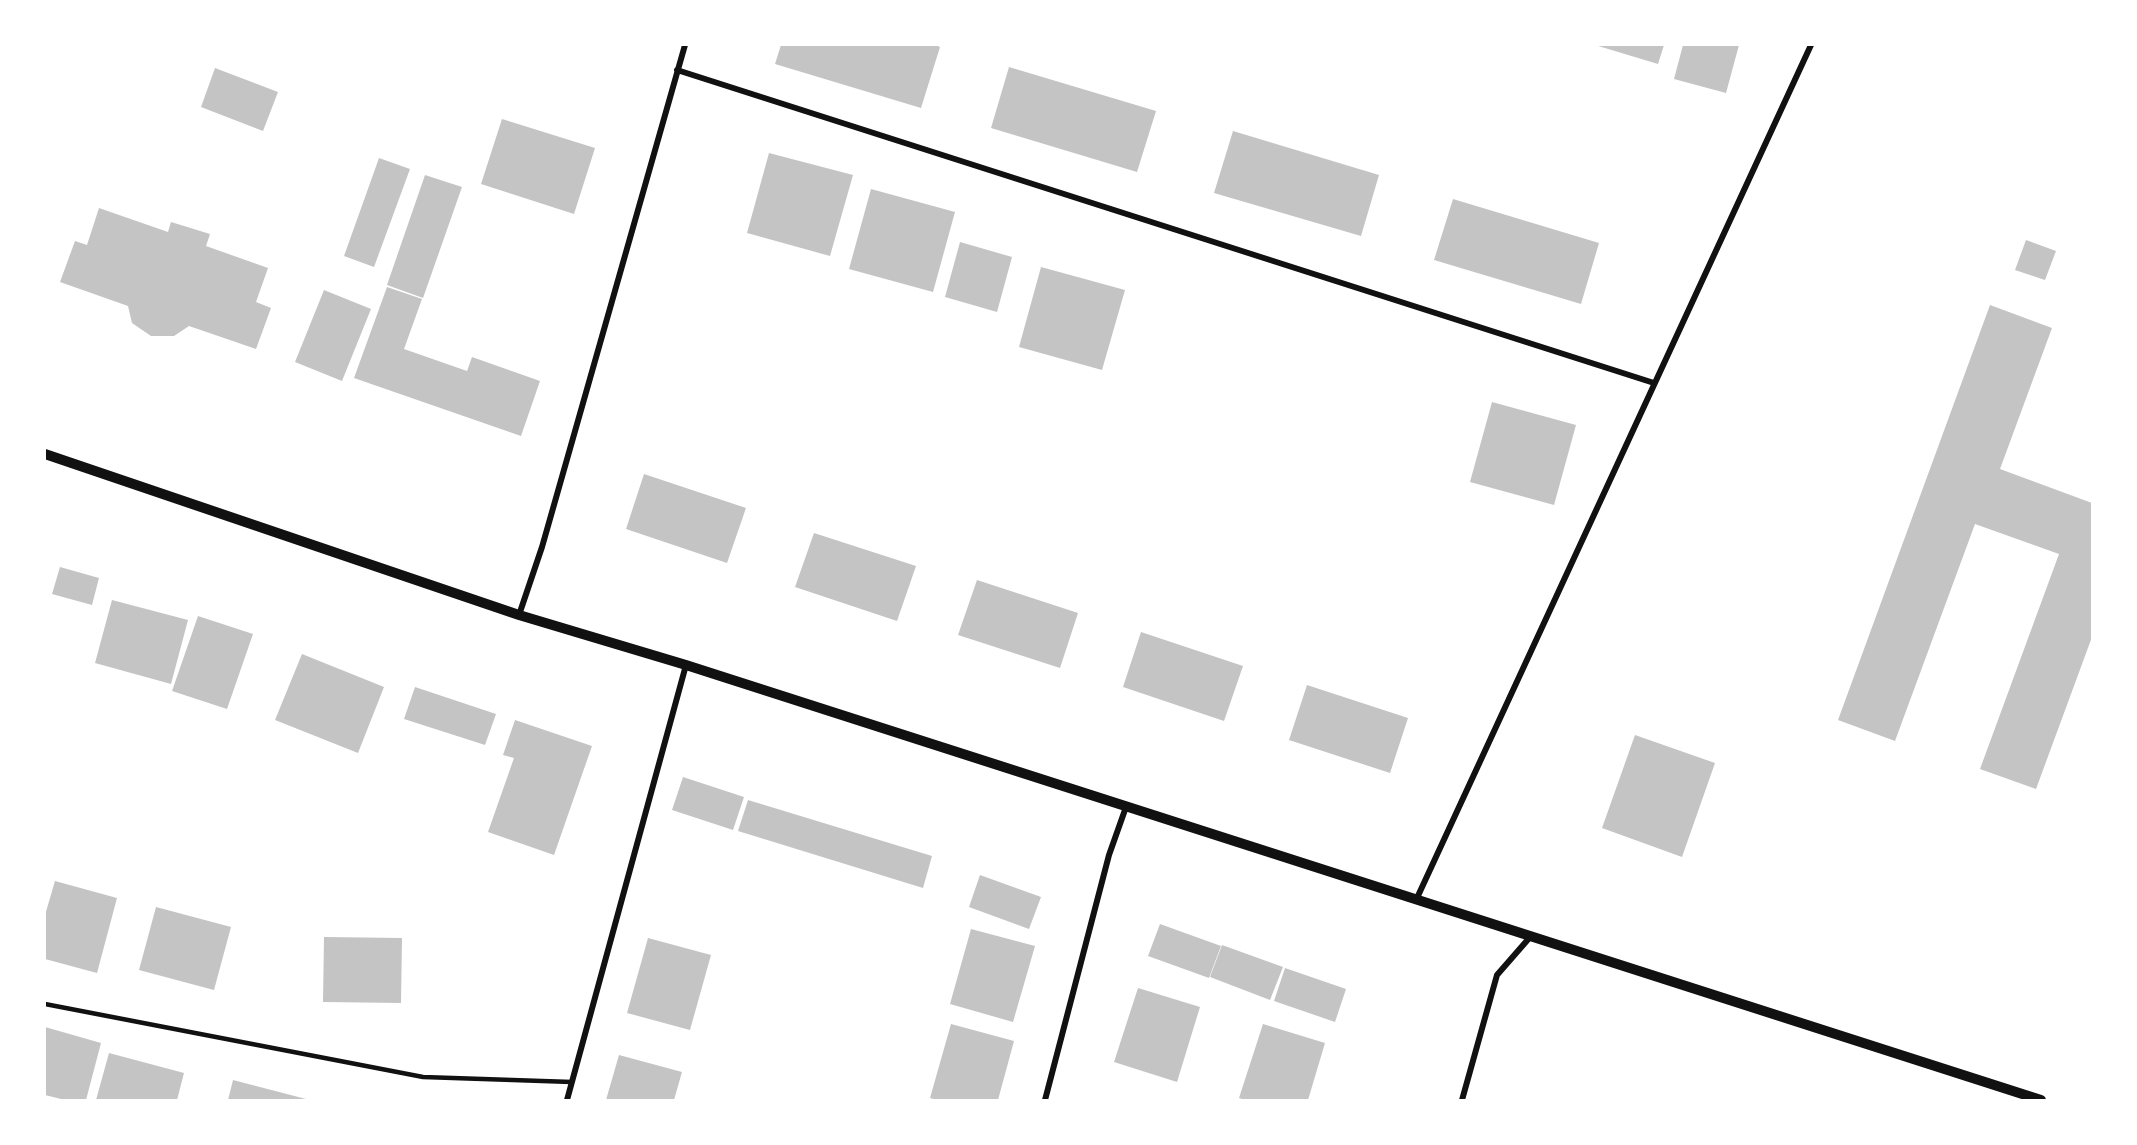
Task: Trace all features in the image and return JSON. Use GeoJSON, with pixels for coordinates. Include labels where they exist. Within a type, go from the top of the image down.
{"type":"FeatureCollection","features":[{"type":"Feature","properties":{"kind":"street"},"geometry":{"type":"LineString","coordinates":[[519,615],[542,547],[685,45]]}},
{"type":"Feature","properties":{"kind":"street"},"geometry":{"type":"LineString","coordinates":[[1417,898],[1811,45]]}},
{"type":"Feature","properties":{"kind":"street"},"geometry":{"type":"LineString","coordinates":[[677,70],[1654,383]]}},
{"type":"Feature","properties":{"kind":"street"},"geometry":{"type":"LineString","coordinates":[[45,454],[519,615],[686,665],[2042,1100]]}},
{"type":"Feature","properties":{"kind":"street"},"geometry":{"type":"LineString","coordinates":[[567,1100],[686,665]]}},
{"type":"Feature","properties":{"kind":"street"},"geometry":{"type":"LineString","coordinates":[[1045,1100],[1109,855],[1126,807]]}},
{"type":"Feature","properties":{"kind":"street"},"geometry":{"type":"LineString","coordinates":[[1461,1100],[1497,975],[1531,935]]}},
{"type":"Feature","properties":{"kind":"lane"},"geometry":{"type":"LineString","coordinates":[[45,1004],[423,1077],[572,1082]]}},
{"type":"Feature","properties":{"kind":"building"},"geometry":{"type":"Polygon","coordinates":[[[781,45],[935,45],[940,47],[921,108],[775,64],[781,45]]]}},
{"type":"Feature","properties":{"kind":"building"},"geometry":{"type":"Polygon","coordinates":[[[1595,45],[1664,45],[1658,64],[1595,45]]]}},
{"type":"Feature","properties":{"kind":"building"},"geometry":{"type":"Polygon","coordinates":[[[1683,45],[1739,45],[1726,93],[1674,79],[1683,45]]]}},
{"type":"Feature","properties":{"kind":"building"},"geometry":{"type":"Polygon","coordinates":[[[1009,67],[1156,111],[1137,172],[991,128],[1009,67]]]}},
{"type":"Feature","properties":{"kind":"building"},"geometry":{"type":"Polygon","coordinates":[[[215,68],[278,92],[263,131],[201,107],[215,68]]]}},
{"type":"Feature","properties":{"kind":"building"},"geometry":{"type":"Polygon","coordinates":[[[502,119],[595,148],[574,214],[481,184],[502,119]]]}},
{"type":"Feature","properties":{"kind":"building"},"geometry":{"type":"Polygon","coordinates":[[[1233,131],[1379,175],[1361,236],[1214,193],[1233,131]]]}},
{"type":"Feature","properties":{"kind":"building"},"geometry":{"type":"Polygon","coordinates":[[[769,153],[853,175],[830,256],[747,233],[769,153]]]}},
{"type":"Feature","properties":{"kind":"building"},"geometry":{"type":"Polygon","coordinates":[[[379,158],[410,169],[374,267],[344,256],[379,158]]]}},
{"type":"Feature","properties":{"kind":"building"},"geometry":{"type":"Polygon","coordinates":[[[425,175],[462,187],[423,298],[387,285],[425,175]]]}},
{"type":"Feature","properties":{"kind":"building"},"geometry":{"type":"Polygon","coordinates":[[[871,189],[955,212],[933,292],[849,269],[871,189]]]}},
{"type":"Feature","properties":{"kind":"building"},"geometry":{"type":"Polygon","coordinates":[[[1453,199],[1599,243],[1581,304],[1434,260],[1453,199]]]}},
{"type":"Feature","properties":{"kind":"building"},"geometry":{"type":"Polygon","coordinates":[[[99,208],[168,232],[171,222],[210,234],[206,246],[268,268],[256,302],[271,308],[256,349],[189,326],[174,336],[151,336],[132,323],[128,306],[60,282],[75,241],[87,245],[99,208]]]}},
{"type":"Feature","properties":{"kind":"building"},"geometry":{"type":"Polygon","coordinates":[[[2026,240],[2056,251],[2045,280],[2015,270],[2026,240]]]}},
{"type":"Feature","properties":{"kind":"building"},"geometry":{"type":"Polygon","coordinates":[[[960,242],[1012,257],[997,312],[945,297],[960,242]]]}},
{"type":"Feature","properties":{"kind":"building"},"geometry":{"type":"Polygon","coordinates":[[[1041,267],[1125,290],[1102,370],[1019,347],[1041,267]]]}},
{"type":"Feature","properties":{"kind":"building"},"geometry":{"type":"Polygon","coordinates":[[[387,287],[422,299],[404,349],[467,371],[472,357],[540,381],[521,436],[354,378],[387,287]]]}},
{"type":"Feature","properties":{"kind":"building"},"geometry":{"type":"Polygon","coordinates":[[[324,290],[371,309],[342,381],[295,362],[324,290]]]}},
{"type":"Feature","properties":{"kind":"building"},"geometry":{"type":"Polygon","coordinates":[[[1990,305],[2052,328],[2000,469],[2092,503],[2092,637],[2036,789],[1980,769],[2059,554],[1975,524],[1895,741],[1838,720],[1990,305]]]}},
{"type":"Feature","properties":{"kind":"building"},"geometry":{"type":"Polygon","coordinates":[[[1492,402],[1576,425],[1554,505],[1470,482],[1492,402]]]}},
{"type":"Feature","properties":{"kind":"building"},"geometry":{"type":"Polygon","coordinates":[[[644,474],[746,508],[727,563],[626,529],[644,474]]]}},
{"type":"Feature","properties":{"kind":"building"},"geometry":{"type":"Polygon","coordinates":[[[814,533],[916,566],[897,621],[795,587],[814,533]]]}},
{"type":"Feature","properties":{"kind":"building"},"geometry":{"type":"Polygon","coordinates":[[[60,567],[99,578],[92,605],[52,594],[60,567]]]}},
{"type":"Feature","properties":{"kind":"building"},"geometry":{"type":"Polygon","coordinates":[[[977,580],[1078,613],[1060,668],[958,635],[977,580]]]}},
{"type":"Feature","properties":{"kind":"building"},"geometry":{"type":"Polygon","coordinates":[[[112,600],[188,620],[171,684],[95,663],[112,600]]]}},
{"type":"Feature","properties":{"kind":"building"},"geometry":{"type":"Polygon","coordinates":[[[198,616],[253,634],[227,709],[172,691],[198,616]]]}},
{"type":"Feature","properties":{"kind":"building"},"geometry":{"type":"Polygon","coordinates":[[[1141,632],[1243,666],[1224,721],[1123,687],[1141,632]]]}},
{"type":"Feature","properties":{"kind":"building"},"geometry":{"type":"Polygon","coordinates":[[[302,654],[384,687],[358,753],[275,720],[302,654]]]}},
{"type":"Feature","properties":{"kind":"building"},"geometry":{"type":"Polygon","coordinates":[[[1307,685],[1408,718],[1390,773],[1289,740],[1307,685]]]}},
{"type":"Feature","properties":{"kind":"building"},"geometry":{"type":"Polygon","coordinates":[[[415,687],[496,714],[485,745],[404,719],[415,687]]]}},
{"type":"Feature","properties":{"kind":"building"},"geometry":{"type":"Polygon","coordinates":[[[515,720],[592,746],[554,855],[488,832],[514,758],[503,755],[515,720]]]}},
{"type":"Feature","properties":{"kind":"building"},"geometry":{"type":"Polygon","coordinates":[[[1635,735],[1715,763],[1682,857],[1602,828],[1635,735]]]}},
{"type":"Feature","properties":{"kind":"building"},"geometry":{"type":"Polygon","coordinates":[[[683,777],[744,797],[733,830],[672,810],[683,777]]]}},
{"type":"Feature","properties":{"kind":"building"},"geometry":{"type":"Polygon","coordinates":[[[748,800],[932,856],[923,888],[738,831],[748,800]]]}},
{"type":"Feature","properties":{"kind":"building"},"geometry":{"type":"Polygon","coordinates":[[[980,875],[1041,897],[1029,929],[969,907],[980,875]]]}},
{"type":"Feature","properties":{"kind":"building"},"geometry":{"type":"Polygon","coordinates":[[[55,881],[117,898],[97,973],[45,959],[45,915],[55,881]]]}},
{"type":"Feature","properties":{"kind":"building"},"geometry":{"type":"Polygon","coordinates":[[[156,907],[231,927],[214,990],[139,970],[156,907]]]}},
{"type":"Feature","properties":{"kind":"building"},"geometry":{"type":"Polygon","coordinates":[[[1160,924],[1221,946],[1209,978],[1148,956],[1160,924]]]}},
{"type":"Feature","properties":{"kind":"building"},"geometry":{"type":"Polygon","coordinates":[[[971,929],[1035,946],[1013,1022],[950,1004],[971,929]]]}},
{"type":"Feature","properties":{"kind":"building"},"geometry":{"type":"Polygon","coordinates":[[[324,937],[402,938],[401,1003],[323,1002],[324,937]]]}},
{"type":"Feature","properties":{"kind":"building"},"geometry":{"type":"Polygon","coordinates":[[[648,938],[711,955],[690,1030],[627,1013],[648,938]]]}},
{"type":"Feature","properties":{"kind":"building"},"geometry":{"type":"Polygon","coordinates":[[[1222,945],[1283,967],[1270,1000],[1210,977],[1222,945]]]}},
{"type":"Feature","properties":{"kind":"building"},"geometry":{"type":"Polygon","coordinates":[[[1285,968],[1346,989],[1335,1022],[1274,1001],[1285,968]]]}},
{"type":"Feature","properties":{"kind":"building"},"geometry":{"type":"Polygon","coordinates":[[[1138,988],[1200,1007],[1177,1082],[1114,1062],[1138,988]]]}},
{"type":"Feature","properties":{"kind":"building"},"geometry":{"type":"Polygon","coordinates":[[[951,1024],[1014,1041],[998,1100],[930,1098],[951,1024]]]}},
{"type":"Feature","properties":{"kind":"building"},"geometry":{"type":"Polygon","coordinates":[[[1263,1024],[1325,1043],[1308,1100],[1245,1100],[1239,1098],[1263,1024]]]}},
{"type":"Feature","properties":{"kind":"building"},"geometry":{"type":"Polygon","coordinates":[[[45,1027],[101,1043],[86,1100],[65,1100],[45,1095],[45,1027]]]}},
{"type":"Feature","properties":{"kind":"building"},"geometry":{"type":"Polygon","coordinates":[[[109,1053],[184,1073],[177,1100],[96,1100],[109,1053]]]}},
{"type":"Feature","properties":{"kind":"building"},"geometry":{"type":"Polygon","coordinates":[[[619,1055],[682,1072],[674,1100],[606,1100],[619,1055]]]}},
{"type":"Feature","properties":{"kind":"building"},"geometry":{"type":"Polygon","coordinates":[[[233,1080],[306,1099],[228,1100],[233,1080]]]}}]}
